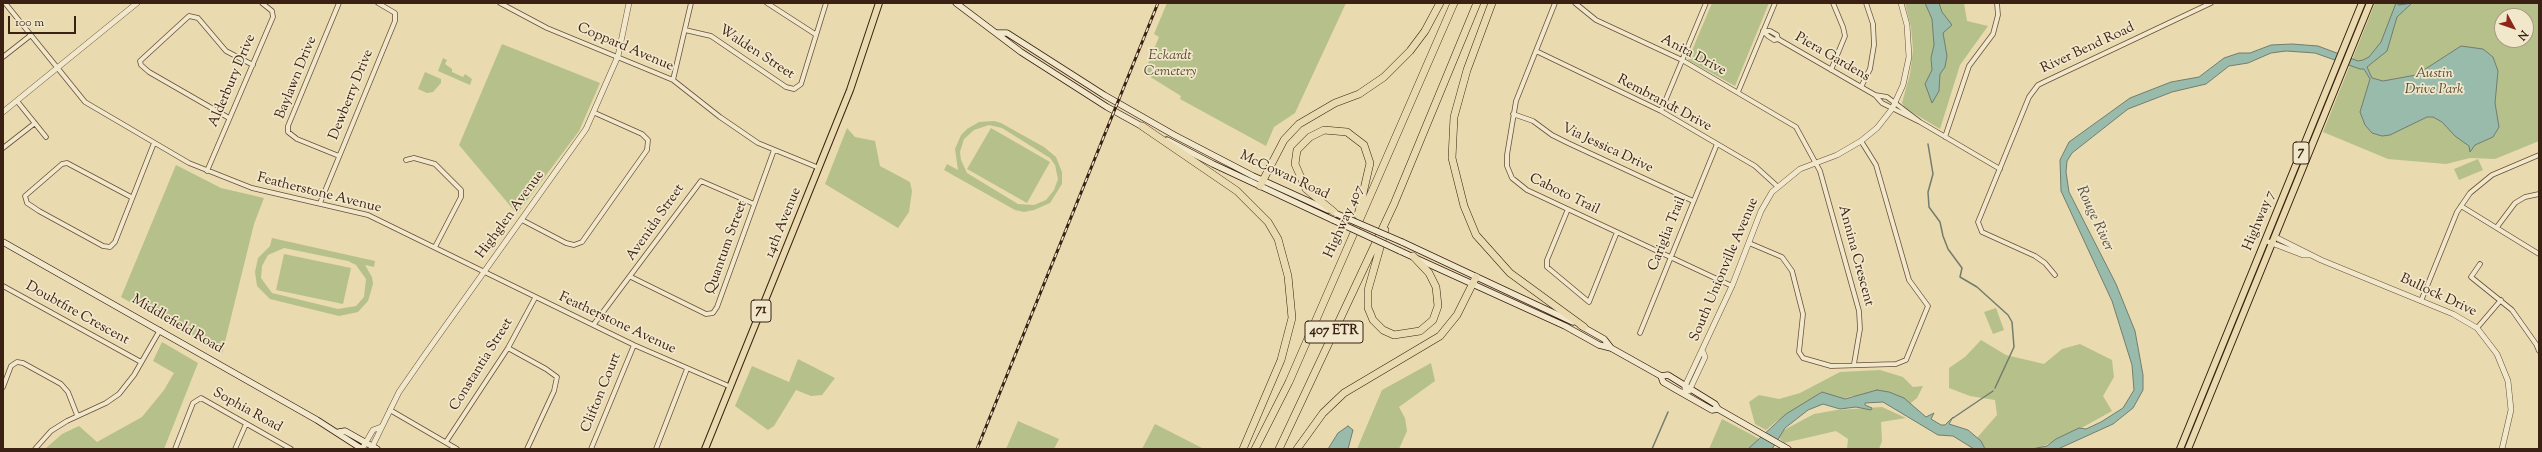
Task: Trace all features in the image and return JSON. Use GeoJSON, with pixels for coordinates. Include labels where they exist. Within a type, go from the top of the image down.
{"type":"FeatureCollection","features":[{"type":"Feature","properties":{"kind":"highway"},"geometry":{"type":"LineString","coordinates":[[1261,183],[1284,140],[1299,124],[1336,103],[1359,94],[1384,78],[1410,51],[1424,32],[1440,3]]}},
{"type":"Feature","properties":{"kind":"highway","name":"Highway 407"},"geometry":{"type":"LineString","coordinates":[[1255,449],[1289,382],[1454,3]]}},
{"type":"Feature","properties":{"kind":"highway","name":"407 ETR"},"geometry":{"type":"LineString","coordinates":[[1280,449],[1389,215],[1477,3]]}},
{"type":"Feature","properties":{"kind":"highway"},"geometry":{"type":"LineString","coordinates":[[1492,3],[1467,70],[1454,118],[1452,158],[1464,206],[1476,235],[1510,273],[1584,327]]}},
{"type":"Feature","properties":{"kind":"highway"},"geometry":{"type":"LineString","coordinates":[[1142,126],[1237,191],[1268,222],[1278,239],[1288,276],[1292,318],[1281,360],[1243,449]]}},
{"type":"Feature","properties":{"kind":"highway"},"geometry":{"type":"LineString","coordinates":[[1336,213],[1306,189],[1295,164],[1297,150],[1310,137],[1324,130],[1347,132],[1364,145],[1370,163],[1368,177],[1351,240]]}},
{"type":"Feature","properties":{"kind":"highway"},"geometry":{"type":"LineString","coordinates":[[1389,215],[1368,290],[1368,308],[1373,320],[1383,330],[1394,335],[1420,331],[1433,320],[1438,306],[1436,287],[1429,274],[1413,256]]}},
{"type":"Feature","properties":{"kind":"highway"},"geometry":{"type":"LineString","coordinates":[[1297,449],[1323,413],[1344,393],[1440,336],[1457,315],[1475,280]]}},
{"type":"Feature","properties":{"kind":"main road","name":"14th Avenue"},"geometry":{"type":"LineString","coordinates":[[705,449],[850,90],[879,3]]}},
{"type":"Feature","properties":{"kind":"main road","name":"McCowan Road"},"geometry":{"type":"LineString","coordinates":[[956,3],[1021,52],[1107,107],[1142,126],[1213,164],[1336,213],[1402,242],[1599,345],[1611,348],[1661,376],[1668,375],[1715,404],[1718,409],[1788,449]]}},
{"type":"Feature","properties":{"kind":"main road","name":"Highway 7"},"geometry":{"type":"LineString","coordinates":[[2347,51],[2362,3]]}},
{"type":"Feature","properties":{"kind":"main road","name":"Highway 7"},"geometry":{"type":"LineString","coordinates":[[2188,449],[2275,237],[2338,73],[2370,3]]}},
{"type":"Feature","properties":{"kind":"main road","name":"McCowan Road"},"geometry":{"type":"LineString","coordinates":[[997,33],[1008,33],[1104,95],[1261,183],[1333,220],[1400,251],[1475,280],[1584,327],[1604,339],[1611,348]]}},
{"type":"Feature","properties":{"kind":"main road","name":"Highway 7"},"geometry":{"type":"LineString","coordinates":[[2180,449],[2265,241],[2338,73]]}},
{"type":"Feature","properties":{"kind":"main road","name":"Middlefield Road"},"geometry":{"type":"LineString","coordinates":[[3,242],[160,329],[339,432],[342,437],[362,449]]}},
{"type":"Feature","properties":{"kind":"main road","name":"McCowan Road"},"geometry":{"type":"LineString","coordinates":[[1661,376],[1663,382],[1712,410],[1718,409]]}},
{"type":"Feature","properties":{"kind":"main road","name":"Middlefield Road"},"geometry":{"type":"LineString","coordinates":[[339,432],[345,431],[373,448]]}},
{"type":"Feature","properties":{"kind":"street","name":"Featherstone Avenue"},"geometry":{"type":"LineString","coordinates":[[5,3],[85,102],[154,143],[207,171],[252,188],[368,215],[535,298],[594,324],[634,345],[731,387]]}},
{"type":"Feature","properties":{"kind":"street"},"geometry":{"type":"LineString","coordinates":[[3,112],[137,3]]}},
{"type":"Feature","properties":{"kind":"street","name":"Alderbury Drive"},"geometry":{"type":"LineString","coordinates":[[207,171],[273,17],[272,11],[262,3]]}},
{"type":"Feature","properties":{"kind":"street","name":"Baylawn Drive"},"geometry":{"type":"LineString","coordinates":[[338,156],[297,139],[288,132],[288,126],[339,3]]}},
{"type":"Feature","properties":{"kind":"street","name":"Dewberry Drive"},"geometry":{"type":"LineString","coordinates":[[320,203],[338,156],[395,21],[395,13],[378,3]]}},
{"type":"Feature","properties":{"kind":"street","name":"Coppard Avenue"},"geometry":{"type":"LineString","coordinates":[[500,3],[542,26],[674,80],[726,122],[758,143],[819,168]]}},
{"type":"Feature","properties":{"kind":"street","name":"Highglen Avenue"},"geometry":{"type":"LineString","coordinates":[[373,448],[381,427],[390,410],[424,356],[573,150],[595,113],[618,56],[629,3]]}},
{"type":"Feature","properties":{"kind":"street"},"geometry":{"type":"LineString","coordinates":[[674,80],[690,3]]}},
{"type":"Feature","properties":{"kind":"street"},"geometry":{"type":"LineString","coordinates":[[767,3],[815,34]]}},
{"type":"Feature","properties":{"kind":"street","name":"Walden Street"},"geometry":{"type":"LineString","coordinates":[[685,30],[711,36],[786,87],[794,89],[801,84],[815,34],[826,3]]}},
{"type":"Feature","properties":{"kind":"street","name":"Caboto Trail"},"geometry":{"type":"LineString","coordinates":[[1555,3],[1519,92],[1513,114],[1507,161],[1512,178],[1524,188],[1732,286]]}},
{"type":"Feature","properties":{"kind":"street","name":"Anita Drive"},"geometry":{"type":"LineString","coordinates":[[1575,3],[1600,22],[1682,60],[1738,92],[1790,122],[1799,132]]}},
{"type":"Feature","properties":{"kind":"street"},"geometry":{"type":"LineString","coordinates":[[1661,111],[1706,3]]}},
{"type":"Feature","properties":{"kind":"street"},"geometry":{"type":"LineString","coordinates":[[1738,92],[1775,3]]}},
{"type":"Feature","properties":{"kind":"street"},"geometry":{"type":"LineString","coordinates":[[1831,70],[1845,36],[1833,3]]}},
{"type":"Feature","properties":{"kind":"street"},"geometry":{"type":"LineString","coordinates":[[1861,87],[1870,68],[1874,45],[1873,24],[1866,3]]}},
{"type":"Feature","properties":{"kind":"street","name":"South Unionville Avenue"},"geometry":{"type":"LineString","coordinates":[[1685,394],[1685,386],[1700,354],[1703,352],[1732,286],[1763,206],[1777,186],[1800,169],[1841,153],[1861,141],[1880,124],[1892,109],[1905,77],[1909,51],[1907,25],[1901,3]]}},
{"type":"Feature","properties":{"kind":"street"},"geometry":{"type":"LineString","coordinates":[[1945,137],[1969,66],[1993,34],[1998,15],[1997,3]]}},
{"type":"Feature","properties":{"kind":"street"},"geometry":{"type":"LineString","coordinates":[[2198,3],[2202,7]]}},
{"type":"Feature","properties":{"kind":"street","name":"River Bend Road"},"geometry":{"type":"LineString","coordinates":[[2055,274],[2045,263],[1982,232],[1979,227],[1980,217],[2029,97],[2038,85],[2211,3]]}},
{"type":"Feature","properties":{"kind":"street"},"geometry":{"type":"LineString","coordinates":[[229,118],[149,72],[141,65],[140,61],[189,16],[198,18],[226,51],[253,65]]}},
{"type":"Feature","properties":{"kind":"street","name":"Piera Gardens"},"geometry":{"type":"LineString","coordinates":[[1763,31],[1774,40],[1778,39],[1875,95],[1887,97],[1920,122]]}},
{"type":"Feature","properties":{"kind":"street"},"geometry":{"type":"LineString","coordinates":[[3,57],[31,35]]}},
{"type":"Feature","properties":{"kind":"street","name":"Rembrandt Drive"},"geometry":{"type":"LineString","coordinates":[[1536,51],[1661,111],[1758,168],[1777,186]]}},
{"type":"Feature","properties":{"kind":"street","name":"Piera Gardens"},"geometry":{"type":"LineString","coordinates":[[1875,95],[1877,99],[1892,109],[1920,122],[2000,169]]}},
{"type":"Feature","properties":{"kind":"street"},"geometry":{"type":"LineString","coordinates":[[17,101],[46,137]]}},
{"type":"Feature","properties":{"kind":"street"},"geometry":{"type":"LineString","coordinates":[[522,220],[566,243],[574,245],[582,242],[647,150],[648,140],[642,134],[595,113]]}},
{"type":"Feature","properties":{"kind":"street","name":"Via Jessica Drive"},"geometry":{"type":"LineString","coordinates":[[1513,114],[1533,121],[1558,138],[1693,201]]}},
{"type":"Feature","properties":{"kind":"street"},"geometry":{"type":"LineString","coordinates":[[3,148],[35,123]]}},
{"type":"Feature","properties":{"kind":"street","name":"Annina Crescent"},"geometry":{"type":"LineString","coordinates":[[1799,132],[1815,162],[1826,193],[1859,311],[1860,329],[1854,364]]}},
{"type":"Feature","properties":{"kind":"street"},"geometry":{"type":"LineString","coordinates":[[1749,243],[1782,257],[1792,271],[1804,314],[1799,352],[1801,356],[1824,365],[1896,364],[1906,360],[1928,308],[1909,280],[1876,165],[1861,141]]}},
{"type":"Feature","properties":{"kind":"street"},"geometry":{"type":"LineString","coordinates":[[132,197],[67,163],[62,164],[26,196],[27,203],[35,208],[108,247],[115,242],[154,143]]}},
{"type":"Feature","properties":{"kind":"street","name":"Cariglia Trail"},"geometry":{"type":"LineString","coordinates":[[1640,333],[1717,144]]}},
{"type":"Feature","properties":{"kind":"street","name":"Quantum Street"},"geometry":{"type":"LineString","coordinates":[[631,277],[706,314],[713,313],[717,307],[774,150]]}},
{"type":"Feature","properties":{"kind":"street"},"geometry":{"type":"LineString","coordinates":[[2421,300],[2461,206],[2470,193],[2492,175],[2539,155]]}},
{"type":"Feature","properties":{"kind":"street"},"geometry":{"type":"LineString","coordinates":[[406,160],[414,158],[436,164],[461,190],[461,197],[435,247]]}},
{"type":"Feature","properties":{"kind":"street","name":"Avenida Street"},"geometry":{"type":"LineString","coordinates":[[594,324],[631,277],[701,181],[754,204]]}},
{"type":"Feature","properties":{"kind":"street"},"geometry":{"type":"LineString","coordinates":[[2497,227],[2515,203],[2525,197],[2539,194]]}},
{"type":"Feature","properties":{"kind":"street"},"geometry":{"type":"LineString","coordinates":[[2461,206],[2539,254]]}},
{"type":"Feature","properties":{"kind":"street"},"geometry":{"type":"LineString","coordinates":[[1568,209],[1547,260],[1547,267],[1566,285],[1589,302],[1617,232]]}},
{"type":"Feature","properties":{"kind":"street","name":"Bullock Drive"},"geometry":{"type":"LineString","coordinates":[[2275,237],[2311,255],[2453,314],[2477,328],[2497,354],[2508,381],[2511,410],[2502,449]]}},
{"type":"Feature","properties":{"kind":"street","name":"Bullock Drive"},"geometry":{"type":"LineString","coordinates":[[2265,241],[2303,255],[2311,255]]}},
{"type":"Feature","properties":{"kind":"street"},"geometry":{"type":"LineString","coordinates":[[2480,264],[2471,277],[2502,300],[2538,343],[2539,351]]}},
{"type":"Feature","properties":{"kind":"street","name":"Doubtfire Crescent"},"geometry":{"type":"LineString","coordinates":[[3,286],[141,362]]}},
{"type":"Feature","properties":{"kind":"street","name":"Constantia Street"},"geometry":{"type":"LineString","coordinates":[[446,442],[508,348],[535,298]]}},
{"type":"Feature","properties":{"kind":"street"},"geometry":{"type":"LineString","coordinates":[[2477,328],[2502,300]]}},
{"type":"Feature","properties":{"kind":"street"},"geometry":{"type":"LineString","coordinates":[[35,449],[51,431],[77,415],[106,403],[119,394],[141,362],[160,329]]}},
{"type":"Feature","properties":{"kind":"street","name":"Clifton Court"},"geometry":{"type":"LineString","coordinates":[[591,449],[634,345]]}},
{"type":"Feature","properties":{"kind":"street"},"geometry":{"type":"LineString","coordinates":[[508,348],[546,369],[557,377],[554,391],[527,449]]}},
{"type":"Feature","properties":{"kind":"street","name":"South Unionville Avenue"},"geometry":{"type":"LineString","coordinates":[[1685,394],[1691,389],[1705,357],[1703,352]]}},
{"type":"Feature","properties":{"kind":"street"},"geometry":{"type":"LineString","coordinates":[[3,387],[11,366],[17,362],[22,363],[61,384],[68,392],[77,415]]}},
{"type":"Feature","properties":{"kind":"street"},"geometry":{"type":"LineString","coordinates":[[656,449],[687,369]]}},
{"type":"Feature","properties":{"kind":"street","name":"Sophia Road"},"geometry":{"type":"LineString","coordinates":[[175,449],[193,403],[199,398],[208,401],[291,449]]}},
{"type":"Feature","properties":{"kind":"street"},"geometry":{"type":"LineString","coordinates":[[390,410],[457,449]]}},
{"type":"Feature","properties":{"kind":"street"},"geometry":{"type":"LineString","coordinates":[[236,449],[246,424]]}},
{"type":"Feature","properties":{"kind":"street","name":"Highglen Avenue"},"geometry":{"type":"LineString","coordinates":[[362,449],[373,430],[381,427]]}},
{"type":"Feature","properties":{"kind":"green space","name":"Eckardt Cemetery"},"geometry":{"type":"Polygon","coordinates":[[[1167,3],[1346,3],[1295,113],[1274,127],[1266,146],[1180,99],[1181,96],[1144,73],[1159,37],[1154,34],[1167,3]]]}},
{"type":"Feature","properties":{"kind":"green space"},"geometry":{"type":"Polygon","coordinates":[[[1712,3],[1769,3],[1735,86],[1688,60],[1712,3]]]}},
{"type":"Feature","properties":{"kind":"green space"},"geometry":{"type":"Polygon","coordinates":[[[1905,3],[1964,3],[1967,21],[1988,26],[1960,65],[1940,129],[1905,108],[1902,103],[1910,74],[1913,50],[1911,27],[1905,3]]]}},
{"type":"Feature","properties":{"kind":"green space","name":"Austin Drive Park"},"geometry":{"type":"Polygon","coordinates":[[[2375,3],[2539,3],[2539,141],[2495,159],[2470,158],[2446,164],[2388,159],[2323,132],[2375,3]]]}},
{"type":"Feature","properties":{"kind":"green space"},"geometry":{"type":"Polygon","coordinates":[[[502,44],[600,83],[579,131],[517,214],[459,145],[502,44]]]}},
{"type":"Feature","properties":{"kind":"green space"},"geometry":{"type":"Polygon","coordinates":[[[443,58],[447,60],[445,64],[452,69],[452,72],[463,77],[465,74],[472,79],[470,85],[438,71],[443,58]]]}},
{"type":"Feature","properties":{"kind":"green space"},"geometry":{"type":"Polygon","coordinates":[[[425,72],[441,79],[441,83],[433,92],[427,93],[418,89],[425,72]]]}},
{"type":"Feature","properties":{"kind":"green space"},"geometry":{"type":"Polygon","coordinates":[[[994,121],[1001,123],[1044,147],[1056,157],[1062,172],[1062,184],[1050,203],[1034,210],[1024,212],[1015,210],[944,170],[947,164],[958,170],[955,149],[961,135],[967,129],[979,122],[994,121]],[[989,125],[974,130],[964,139],[960,152],[961,160],[967,173],[1018,204],[1034,205],[1046,200],[1054,190],[1058,179],[1055,165],[1050,158],[1002,128],[989,125]]]}},
{"type":"Feature","properties":{"kind":"green space"},"geometry":{"type":"Polygon","coordinates":[[[847,128],[855,137],[875,141],[880,166],[910,182],[912,191],[909,212],[898,228],[825,184],[847,128]]]}},
{"type":"Feature","properties":{"kind":"green space"},"geometry":{"type":"Polygon","coordinates":[[[991,128],[1050,162],[1027,203],[967,169],[991,128]]]}},
{"type":"Feature","properties":{"kind":"green space"},"geometry":{"type":"Polygon","coordinates":[[[2478,159],[2483,170],[2459,180],[2454,169],[2478,159]]]}},
{"type":"Feature","properties":{"kind":"green space"},"geometry":{"type":"Polygon","coordinates":[[[176,165],[221,188],[264,198],[254,224],[222,354],[121,297],[176,165]]]}},
{"type":"Feature","properties":{"kind":"green space"},"geometry":{"type":"Polygon","coordinates":[[[272,238],[375,261],[374,267],[365,265],[372,277],[373,284],[368,301],[358,312],[339,316],[270,299],[257,286],[255,272],[258,258],[270,246],[272,238]],[[284,248],[268,255],[262,266],[261,278],[272,293],[338,309],[356,306],[364,297],[366,279],[356,265],[348,261],[284,248]]]}},
{"type":"Feature","properties":{"kind":"green space"},"geometry":{"type":"Polygon","coordinates":[[[284,254],[351,268],[343,304],[276,290],[284,254]]]}},
{"type":"Feature","properties":{"kind":"green space"},"geometry":{"type":"Polygon","coordinates":[[[1996,308],[2004,330],[1993,334],[1984,312],[1996,308]]]}},
{"type":"Feature","properties":{"kind":"green space"},"geometry":{"type":"Polygon","coordinates":[[[1981,340],[2006,355],[2044,364],[2062,349],[2080,344],[2112,360],[2114,377],[2103,396],[2112,411],[2067,436],[2036,449],[1985,449],[1976,439],[1997,415],[1995,400],[1970,396],[1949,388],[1949,368],[1965,357],[1981,340]]]}},
{"type":"Feature","properties":{"kind":"green space"},"geometry":{"type":"Polygon","coordinates":[[[162,342],[198,363],[164,449],[45,449],[62,434],[79,426],[97,442],[142,417],[164,390],[174,373],[153,361],[162,342]]]}},
{"type":"Feature","properties":{"kind":"green space"},"geometry":{"type":"Polygon","coordinates":[[[798,359],[835,378],[822,395],[811,396],[796,390],[774,426],[768,430],[735,406],[752,366],[789,382],[798,359]]]}},
{"type":"Feature","properties":{"kind":"green space"},"geometry":{"type":"Polygon","coordinates":[[[1431,363],[1435,381],[1399,407],[1405,418],[1407,431],[1399,449],[1357,449],[1382,390],[1431,363]]]}},
{"type":"Feature","properties":{"kind":"green space"},"geometry":{"type":"Polygon","coordinates":[[[1880,370],[1903,377],[1913,387],[1923,386],[1917,398],[1907,406],[1896,397],[1852,396],[1797,412],[1777,421],[1766,430],[1755,424],[1749,402],[1759,395],[1779,399],[1800,393],[1840,372],[1880,370]]]}},
{"type":"Feature","properties":{"kind":"green space"},"geometry":{"type":"Polygon","coordinates":[[[1882,407],[1906,418],[1881,422],[1882,441],[1879,449],[1847,449],[1848,439],[1836,431],[1784,443],[1778,437],[1782,431],[1814,414],[1837,410],[1882,407]]]}},
{"type":"Feature","properties":{"kind":"green space"},"geometry":{"type":"Polygon","coordinates":[[[1722,419],[1754,436],[1776,449],[1709,449],[1722,419]]]}},
{"type":"Feature","properties":{"kind":"green space"},"geometry":{"type":"Polygon","coordinates":[[[1018,421],[1059,439],[1054,449],[1006,449],[1018,421]]]}},
{"type":"Feature","properties":{"kind":"green space"},"geometry":{"type":"Polygon","coordinates":[[[1155,424],[1204,449],[1142,449],[1155,424]]]}},
{"type":"Feature","properties":{"kind":"shaded area"},"geometry":{"type":"Polygon","coordinates":[[[1925,3],[1939,3],[1942,12],[1952,25],[1943,33],[1947,56],[1945,67],[1940,74],[1939,91],[1932,103],[1925,84],[1932,70],[1931,58],[1934,45],[1932,19],[1925,3]]]}},
{"type":"Feature","properties":{"kind":"shaded area"},"geometry":{"type":"Polygon","coordinates":[[[2396,3],[2399,5],[2412,3],[2397,17],[2387,51],[2367,67],[2372,78],[2383,81],[2416,75],[2461,46],[2483,49],[2493,57],[2498,71],[2495,103],[2499,127],[2493,137],[2475,145],[2470,152],[2469,146],[2455,136],[2442,122],[2433,117],[2427,117],[2390,135],[2382,136],[2372,133],[2365,125],[2360,112],[2370,79],[2364,69],[2360,69],[2315,53],[2286,51],[2271,53],[2248,63],[2229,66],[2206,84],[2172,92],[2128,109],[2072,153],[2067,161],[2066,172],[2069,192],[2116,284],[2135,331],[2143,375],[2143,390],[2133,408],[2113,424],[2058,449],[2032,449],[2047,446],[2056,439],[2079,428],[2086,429],[2101,422],[2123,408],[2134,390],[2132,365],[2112,301],[2061,191],[2060,160],[2069,142],[2130,98],[2171,82],[2199,77],[2224,58],[2239,53],[2250,53],[2271,45],[2292,44],[2318,46],[2358,61],[2363,60],[2369,57],[2381,42],[2396,3]]]}},
{"type":"Feature","properties":{"kind":"shaded area"},"geometry":{"type":"Polygon","coordinates":[[[1877,390],[1889,392],[1904,398],[1926,417],[1934,413],[1931,419],[1941,425],[1945,425],[1953,417],[1949,424],[1968,430],[1981,441],[1985,449],[1974,449],[1953,436],[1938,435],[1883,402],[1865,403],[1865,405],[1872,408],[1871,410],[1856,407],[1840,409],[1823,404],[1808,410],[1785,428],[1772,449],[1748,449],[1786,414],[1822,392],[1845,399],[1877,390]]]}},
{"type":"Feature","properties":{"kind":"shaded area"},"geometry":{"type":"Polygon","coordinates":[[[1348,426],[1353,430],[1348,449],[1328,449],[1338,433],[1348,426]]]}},
{"type":"Feature","properties":{"kind":"waterway"},"geometry":{"type":"LineString","coordinates":[[1928,144],[1933,174],[1928,192],[1929,207],[1940,222],[1948,249],[1962,268],[1960,277],[1977,287],[2008,315],[2012,322],[2014,347],[1995,388]]}},
{"type":"Feature","properties":{"kind":"waterway"},"geometry":{"type":"LineString","coordinates":[[1953,418],[1993,391]]}},
{"type":"Feature","properties":{"kind":"waterway"},"geometry":{"type":"LineString","coordinates":[[1652,449],[1668,412]]}},
{"type":"Feature","properties":{"kind":"railway"},"geometry":{"type":"LineString","coordinates":[[977,449],[1158,3]]}},
{"type":"Feature","properties":{"kind":"water label","name":"Rouge River"},"geometry":{"type":"Point","coordinates":[2094,219]}}]}
